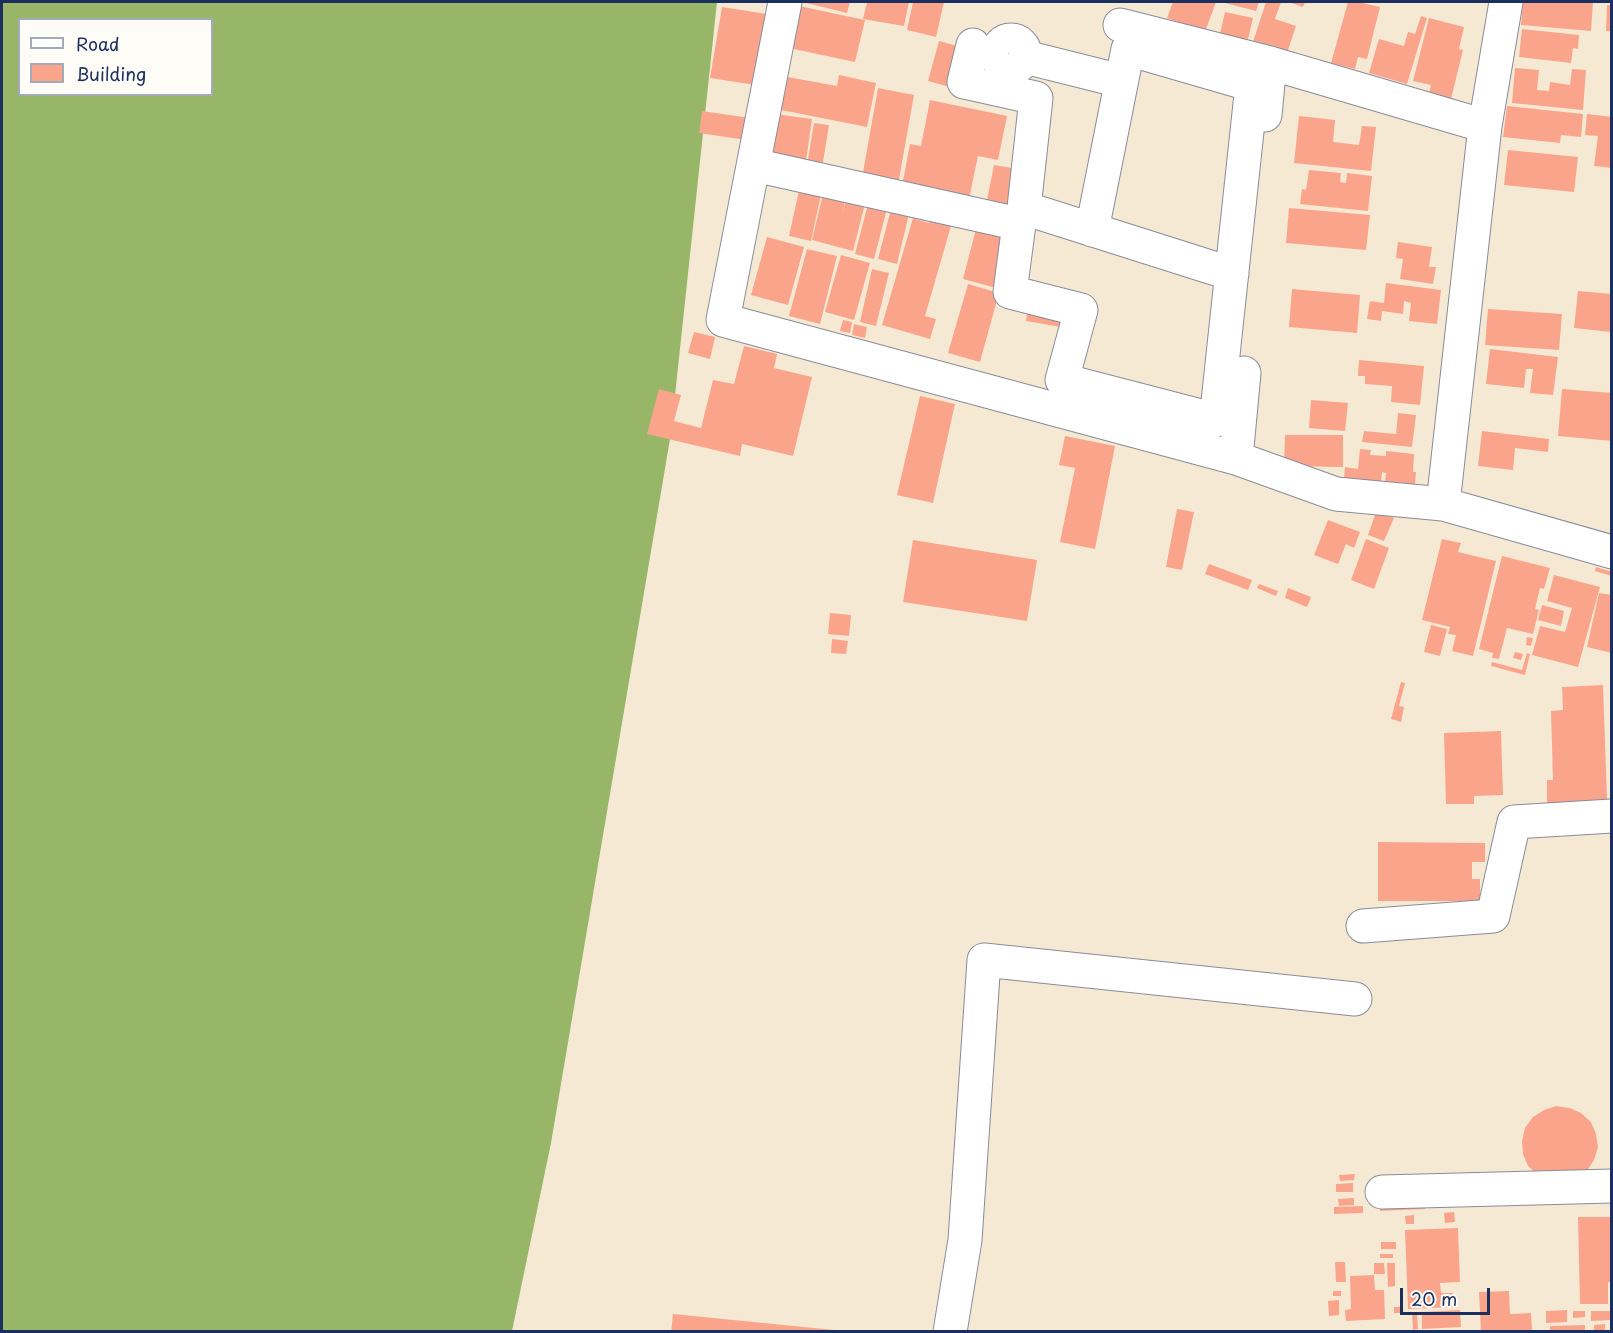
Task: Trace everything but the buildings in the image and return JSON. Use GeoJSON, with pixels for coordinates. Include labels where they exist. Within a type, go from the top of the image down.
{"type":"FeatureCollection","features":[{"type":"Feature","properties":{"kind":"street"},"geometry":{"type":"LineString","coordinates":[[785,2],[723,320],[1236,458],[1336,494],[1443,504],[1611,552]]}},
{"type":"Feature","properties":{"kind":"street"},"geometry":{"type":"LineString","coordinates":[[1443,504],[1485,126],[1506,2]]}},
{"type":"Feature","properties":{"kind":"street"},"geometry":{"type":"LineString","coordinates":[[1120,24],[1269,63],[1485,126]]}},
{"type":"Feature","properties":{"kind":"street"},"geometry":{"type":"LineString","coordinates":[[973,45],[964,82],[1036,98],[1010,292],[1081,310],[1062,380],[1216,420],[1252,85],[1128,49],[1092,230]]}},
{"type":"Feature","properties":{"kind":"street"},"geometry":{"type":"LineString","coordinates":[[1025,57],[1121,81]]}},
{"type":"Feature","properties":{"kind":"street"},"geometry":{"type":"LineString","coordinates":[[1236,458],[1269,63]]}},
{"type":"Feature","properties":{"kind":"street"},"geometry":{"type":"LineString","coordinates":[[754,165],[1092,230],[1232,274]]}},
{"type":"Feature","properties":{"kind":"street"},"geometry":{"type":"LineString","coordinates":[[1363,926],[1493,916],[1514,822],[1611,816]]}},
{"type":"Feature","properties":{"kind":"street"},"geometry":{"type":"LineString","coordinates":[[950,1332],[965,1240],[984,960],[1355,999]]}},
{"type":"Feature","properties":{"kind":"street"},"geometry":{"type":"LineString","coordinates":[[1382,1192],[1611,1186]]}},
{"type":"Feature","properties":{"kind":"green space"},"geometry":{"type":"Polygon","coordinates":[[[2,2],[717,2],[671,433],[551,1143],[512,1331],[2,1332],[2,2]]]}}]}
